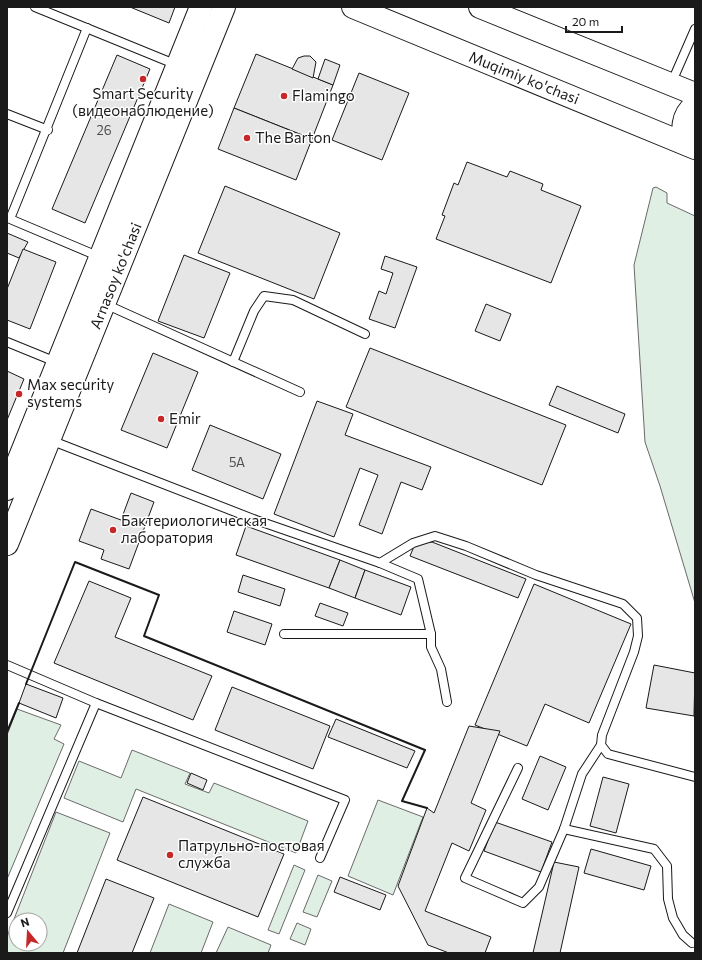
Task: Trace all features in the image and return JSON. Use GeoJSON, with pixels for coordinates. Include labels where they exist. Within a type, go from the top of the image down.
{"type":"FeatureCollection","features":[{"type":"Feature","properties":{"kind":"main road","name":"Arnasoy ko'chasi"},"geometry":{"type":"LineString","coordinates":[[7,489],[201,7]]}},
{"type":"Feature","properties":{"kind":"main road","name":"Arnasoy ko'chasi"},"geometry":{"type":"LineString","coordinates":[[7,544],[224,7]]}},
{"type":"Feature","properties":{"kind":"main road","name":"Muqimiy ko'chasi"},"geometry":{"type":"LineString","coordinates":[[353,7],[692,147]]}},
{"type":"Feature","properties":{"kind":"main road"},"geometry":{"type":"LineString","coordinates":[[480,7],[695,94]]}},
{"type":"Feature","properties":{"kind":"main road"},"geometry":{"type":"LineString","coordinates":[[692,147],[685,138],[683,124],[689,110],[695,105]]}},
{"type":"Feature","properties":{"kind":"lane"},"geometry":{"type":"LineString","coordinates":[[35,7],[178,65]]}},
{"type":"Feature","properties":{"kind":"lane"},"geometry":{"type":"LineString","coordinates":[[87,28],[48,130],[10,219],[100,258]]}},
{"type":"Feature","properties":{"kind":"lane"},"geometry":{"type":"LineString","coordinates":[[671,84],[695,29]]}},
{"type":"Feature","properties":{"kind":"lane"},"geometry":{"type":"LineString","coordinates":[[7,114],[48,130]]}},
{"type":"Feature","properties":{"kind":"lane"},"geometry":{"type":"LineString","coordinates":[[233,362],[254,311],[264,296],[293,300],[365,334]]}},
{"type":"Feature","properties":{"kind":"lane"},"geometry":{"type":"LineString","coordinates":[[104,304],[300,392]]}},
{"type":"Feature","properties":{"kind":"lane"},"geometry":{"type":"LineString","coordinates":[[7,342],[58,363]]}},
{"type":"Feature","properties":{"kind":"lane"},"geometry":{"type":"LineString","coordinates":[[49,439],[256,520],[380,563],[418,579],[431,634],[431,647],[441,669],[446,702]]}},
{"type":"Feature","properties":{"kind":"lane"},"geometry":{"type":"LineString","coordinates":[[380,563],[413,543],[435,536],[466,546],[536,575],[623,604],[637,618],[638,636],[634,652],[602,734],[601,745],[582,774],[564,830],[538,887],[523,903],[465,878],[518,768]]}},
{"type":"Feature","properties":{"kind":"lane"},"geometry":{"type":"LineString","coordinates":[[284,634],[431,634]]}},
{"type":"Feature","properties":{"kind":"lane"},"geometry":{"type":"LineString","coordinates":[[7,665],[96,703],[345,800],[320,858]]}},
{"type":"Feature","properties":{"kind":"lane"},"geometry":{"type":"LineString","coordinates":[[7,913],[96,703]]}},
{"type":"Feature","properties":{"kind":"lane"},"geometry":{"type":"LineString","coordinates":[[601,745],[608,754],[695,777]]}},
{"type":"Feature","properties":{"kind":"lane"},"geometry":{"type":"LineString","coordinates":[[564,830],[654,849],[667,866],[668,899],[673,918],[683,936],[692,943]]}},
{"type":"Feature","properties":{"kind":"green space"},"geometry":{"type":"Polygon","coordinates":[[[656,187],[667,193],[667,203],[695,216],[695,603],[660,486],[645,442],[634,265],[653,188],[656,187]]]}},
{"type":"Feature","properties":{"kind":"green space"},"geometry":{"type":"Polygon","coordinates":[[[17,709],[61,725],[54,739],[64,744],[7,879],[7,735],[17,709]]]}},
{"type":"Feature","properties":{"kind":"green space"},"geometry":{"type":"Polygon","coordinates":[[[132,750],[190,773],[185,784],[209,793],[214,783],[308,821],[296,853],[136,789],[123,822],[64,798],[79,761],[121,778],[132,750]]]}},
{"type":"Feature","properties":{"kind":"green space"},"geometry":{"type":"Polygon","coordinates":[[[378,800],[423,817],[393,895],[348,876],[378,800]]]}},
{"type":"Feature","properties":{"kind":"green space"},"geometry":{"type":"Polygon","coordinates":[[[56,812],[110,833],[63,953],[7,953],[8,934],[8,952],[48,952],[48,912],[17,912],[56,812]]]}},
{"type":"Feature","properties":{"kind":"green space"},"geometry":{"type":"Polygon","coordinates":[[[294,865],[305,870],[279,934],[268,930],[294,865]]]}},
{"type":"Feature","properties":{"kind":"green space"},"geometry":{"type":"Polygon","coordinates":[[[318,875],[332,881],[317,917],[303,912],[318,875]]]}},
{"type":"Feature","properties":{"kind":"green space"},"geometry":{"type":"Polygon","coordinates":[[[169,904],[213,922],[201,953],[150,953],[169,904]]]}},
{"type":"Feature","properties":{"kind":"green space"},"geometry":{"type":"Polygon","coordinates":[[[297,923],[311,929],[305,945],[290,939],[297,923]]]}},
{"type":"Feature","properties":{"kind":"green space"},"geometry":{"type":"Polygon","coordinates":[[[228,927],[271,945],[268,953],[216,953],[228,927]]]}},
{"type":"Feature","properties":{"kind":"building"},"geometry":{"type":"Polygon","coordinates":[[[130,7],[175,7],[169,23],[130,7]]]}},
{"type":"Feature","properties":{"kind":"building"},"geometry":{"type":"Polygon","coordinates":[[[256,54],[333,85],[312,139],[234,108],[256,54]]]}},
{"type":"Feature","properties":{"kind":"building"},"geometry":{"type":"Polygon","coordinates":[[[117,55],[150,69],[85,223],[52,209],[117,55]]]}},
{"type":"Feature","properties":{"kind":"building"},"geometry":{"type":"Polygon","coordinates":[[[310,56],[316,62],[313,78],[292,69],[298,58],[310,56]]]}},
{"type":"Feature","properties":{"kind":"building"},"geometry":{"type":"Polygon","coordinates":[[[325,59],[340,65],[333,85],[318,79],[325,59]]]}},
{"type":"Feature","properties":{"kind":"building"},"geometry":{"type":"Polygon","coordinates":[[[359,73],[409,93],[382,160],[332,140],[359,73]]]}},
{"type":"Feature","properties":{"kind":"building"},"geometry":{"type":"Polygon","coordinates":[[[234,108],[312,139],[296,180],[218,149],[234,108]]]}},
{"type":"Feature","properties":{"kind":"building"},"geometry":{"type":"Polygon","coordinates":[[[467,162],[507,177],[510,171],[543,184],[541,190],[581,206],[551,283],[436,239],[445,216],[442,215],[454,183],[458,185],[467,162]]]}},
{"type":"Feature","properties":{"kind":"building"},"geometry":{"type":"Polygon","coordinates":[[[225,186],[340,233],[314,299],[198,253],[225,186]]]}},
{"type":"Feature","properties":{"kind":"building"},"geometry":{"type":"Polygon","coordinates":[[[7,233],[28,242],[19,258],[7,253],[7,233]]]}},
{"type":"Feature","properties":{"kind":"building"},"geometry":{"type":"Polygon","coordinates":[[[23,249],[56,262],[30,329],[7,320],[7,289],[23,249]]]}},
{"type":"Feature","properties":{"kind":"building"},"geometry":{"type":"Polygon","coordinates":[[[184,255],[230,273],[204,338],[158,321],[184,255]]]}},
{"type":"Feature","properties":{"kind":"building"},"geometry":{"type":"Polygon","coordinates":[[[385,256],[417,267],[395,328],[369,319],[379,291],[386,294],[393,273],[381,269],[385,256]]]}},
{"type":"Feature","properties":{"kind":"building"},"geometry":{"type":"Polygon","coordinates":[[[486,304],[511,314],[500,341],[475,331],[486,304]]]}},
{"type":"Feature","properties":{"kind":"building"},"geometry":{"type":"Polygon","coordinates":[[[370,348],[566,425],[542,485],[346,407],[370,348]]]}},
{"type":"Feature","properties":{"kind":"building"},"geometry":{"type":"Polygon","coordinates":[[[153,353],[198,372],[167,448],[121,430],[153,353]]]}},
{"type":"Feature","properties":{"kind":"building"},"geometry":{"type":"Polygon","coordinates":[[[7,371],[24,379],[7,420],[7,371]]]}},
{"type":"Feature","properties":{"kind":"building"},"geometry":{"type":"Polygon","coordinates":[[[557,386],[625,414],[618,433],[549,405],[557,386]]]}},
{"type":"Feature","properties":{"kind":"building"},"geometry":{"type":"Polygon","coordinates":[[[317,401],[353,414],[345,435],[431,467],[422,490],[401,482],[382,534],[359,525],[378,475],[360,468],[334,537],[274,514],[317,401]]]}},
{"type":"Feature","properties":{"kind":"building"},"geometry":{"type":"Polygon","coordinates":[[[210,425],[281,454],[263,499],[192,470],[210,425]]]}},
{"type":"Feature","properties":{"kind":"building","name":"Бактериологическая лаборатория"},"geometry":{"type":"Polygon","coordinates":[[[131,493],[154,502],[129,569],[101,559],[104,550],[79,541],[91,509],[121,520],[131,493]]]}},
{"type":"Feature","properties":{"kind":"building"},"geometry":{"type":"Polygon","coordinates":[[[246,526],[340,560],[329,588],[236,555],[246,526]]]}},
{"type":"Feature","properties":{"kind":"building"},"geometry":{"type":"Polygon","coordinates":[[[432,542],[526,579],[518,598],[410,556],[415,544],[432,542]]]}},
{"type":"Feature","properties":{"kind":"building"},"geometry":{"type":"Polygon","coordinates":[[[340,560],[365,570],[355,598],[329,588],[340,560]]]}},
{"type":"Feature","properties":{"kind":"building"},"geometry":{"type":"Polygon","coordinates":[[[365,570],[411,587],[401,615],[355,598],[365,570]]]}},
{"type":"Feature","properties":{"kind":"building"},"geometry":{"type":"Polygon","coordinates":[[[243,575],[285,589],[280,606],[238,592],[243,575]]]}},
{"type":"Feature","properties":{"kind":"building"},"geometry":{"type":"Polygon","coordinates":[[[89,581],[131,598],[115,637],[212,676],[193,720],[54,663],[89,581]]]}},
{"type":"Feature","properties":{"kind":"building"},"geometry":{"type":"Polygon","coordinates":[[[534,584],[631,624],[589,723],[545,704],[527,746],[475,725],[534,584]]]}},
{"type":"Feature","properties":{"kind":"building"},"geometry":{"type":"Polygon","coordinates":[[[320,603],[348,613],[343,626],[315,616],[320,603]]]}},
{"type":"Feature","properties":{"kind":"building"},"geometry":{"type":"Polygon","coordinates":[[[234,611],[272,624],[265,645],[227,632],[234,611]]]}},
{"type":"Feature","properties":{"kind":"building"},"geometry":{"type":"Polygon","coordinates":[[[654,665],[695,673],[694,716],[646,708],[654,665]]]}},
{"type":"Feature","properties":{"kind":"building"},"geometry":{"type":"Polygon","coordinates":[[[26,684],[63,698],[56,718],[19,703],[26,684]]]}},
{"type":"Feature","properties":{"kind":"building"},"geometry":{"type":"Polygon","coordinates":[[[232,687],[330,726],[313,769],[215,730],[232,687]]]}},
{"type":"Feature","properties":{"kind":"building"},"geometry":{"type":"Polygon","coordinates":[[[336,719],[415,751],[407,768],[328,737],[336,719]]]}},
{"type":"Feature","properties":{"kind":"building"},"geometry":{"type":"Polygon","coordinates":[[[469,726],[500,731],[471,803],[486,810],[469,851],[452,843],[425,911],[491,937],[485,953],[449,953],[428,945],[398,886],[427,808],[434,813],[469,726]]]}},
{"type":"Feature","properties":{"kind":"building"},"geometry":{"type":"Polygon","coordinates":[[[540,756],[566,767],[548,810],[522,799],[540,756]]]}},
{"type":"Feature","properties":{"kind":"building"},"geometry":{"type":"Polygon","coordinates":[[[191,773],[207,780],[203,790],[187,783],[191,773]]]}},
{"type":"Feature","properties":{"kind":"building"},"geometry":{"type":"Polygon","coordinates":[[[603,777],[629,784],[616,833],[590,826],[603,777]]]}},
{"type":"Feature","properties":{"kind":"building"},"geometry":{"type":"Polygon","coordinates":[[[143,797],[284,854],[258,917],[117,860],[143,797]]]}},
{"type":"Feature","properties":{"kind":"building"},"geometry":{"type":"Polygon","coordinates":[[[495,822],[552,842],[541,872],[484,851],[495,822]]]}},
{"type":"Feature","properties":{"kind":"building"},"geometry":{"type":"Polygon","coordinates":[[[591,849],[651,866],[644,890],[584,873],[591,849]]]}},
{"type":"Feature","properties":{"kind":"building"},"geometry":{"type":"Polygon","coordinates":[[[554,862],[579,867],[560,953],[533,953],[554,862]]]}},
{"type":"Feature","properties":{"kind":"building"},"geometry":{"type":"Polygon","coordinates":[[[340,877],[386,895],[380,910],[334,892],[340,877]]]}},
{"type":"Feature","properties":{"kind":"building"},"geometry":{"type":"Polygon","coordinates":[[[106,879],[154,898],[132,953],[77,953],[106,879]]]}},
{"type":"Feature","properties":{"kind":"wall"},"geometry":{"type":"LineString","coordinates":[[26,684],[75,562],[159,595],[144,636],[425,750],[402,801],[427,808]]}},
{"type":"Feature","properties":{"kind":"wall"},"geometry":{"type":"LineString","coordinates":[[7,732],[19,703]]}},
{"type":"Feature","properties":{"kind":"place","name":"Smart Security (видеонаблюдение)"},"geometry":{"type":"Point","coordinates":[143,79]}},
{"type":"Feature","properties":{"kind":"place","name":"Flamingo"},"geometry":{"type":"Point","coordinates":[284,96]}},
{"type":"Feature","properties":{"kind":"place","name":"The Barton"},"geometry":{"type":"Point","coordinates":[247,138]}},
{"type":"Feature","properties":{"kind":"place","name":"Max security systems"},"geometry":{"type":"Point","coordinates":[19,394]}},
{"type":"Feature","properties":{"kind":"place","name":"Emir"},"geometry":{"type":"Point","coordinates":[161,419]}},
{"type":"Feature","properties":{"kind":"place","name":"Бактериологическая лаборатория"},"geometry":{"type":"Point","coordinates":[113,530]}},
{"type":"Feature","properties":{"kind":"place","name":"Патрульно-постовая служба"},"geometry":{"type":"Point","coordinates":[170,855]}}]}
